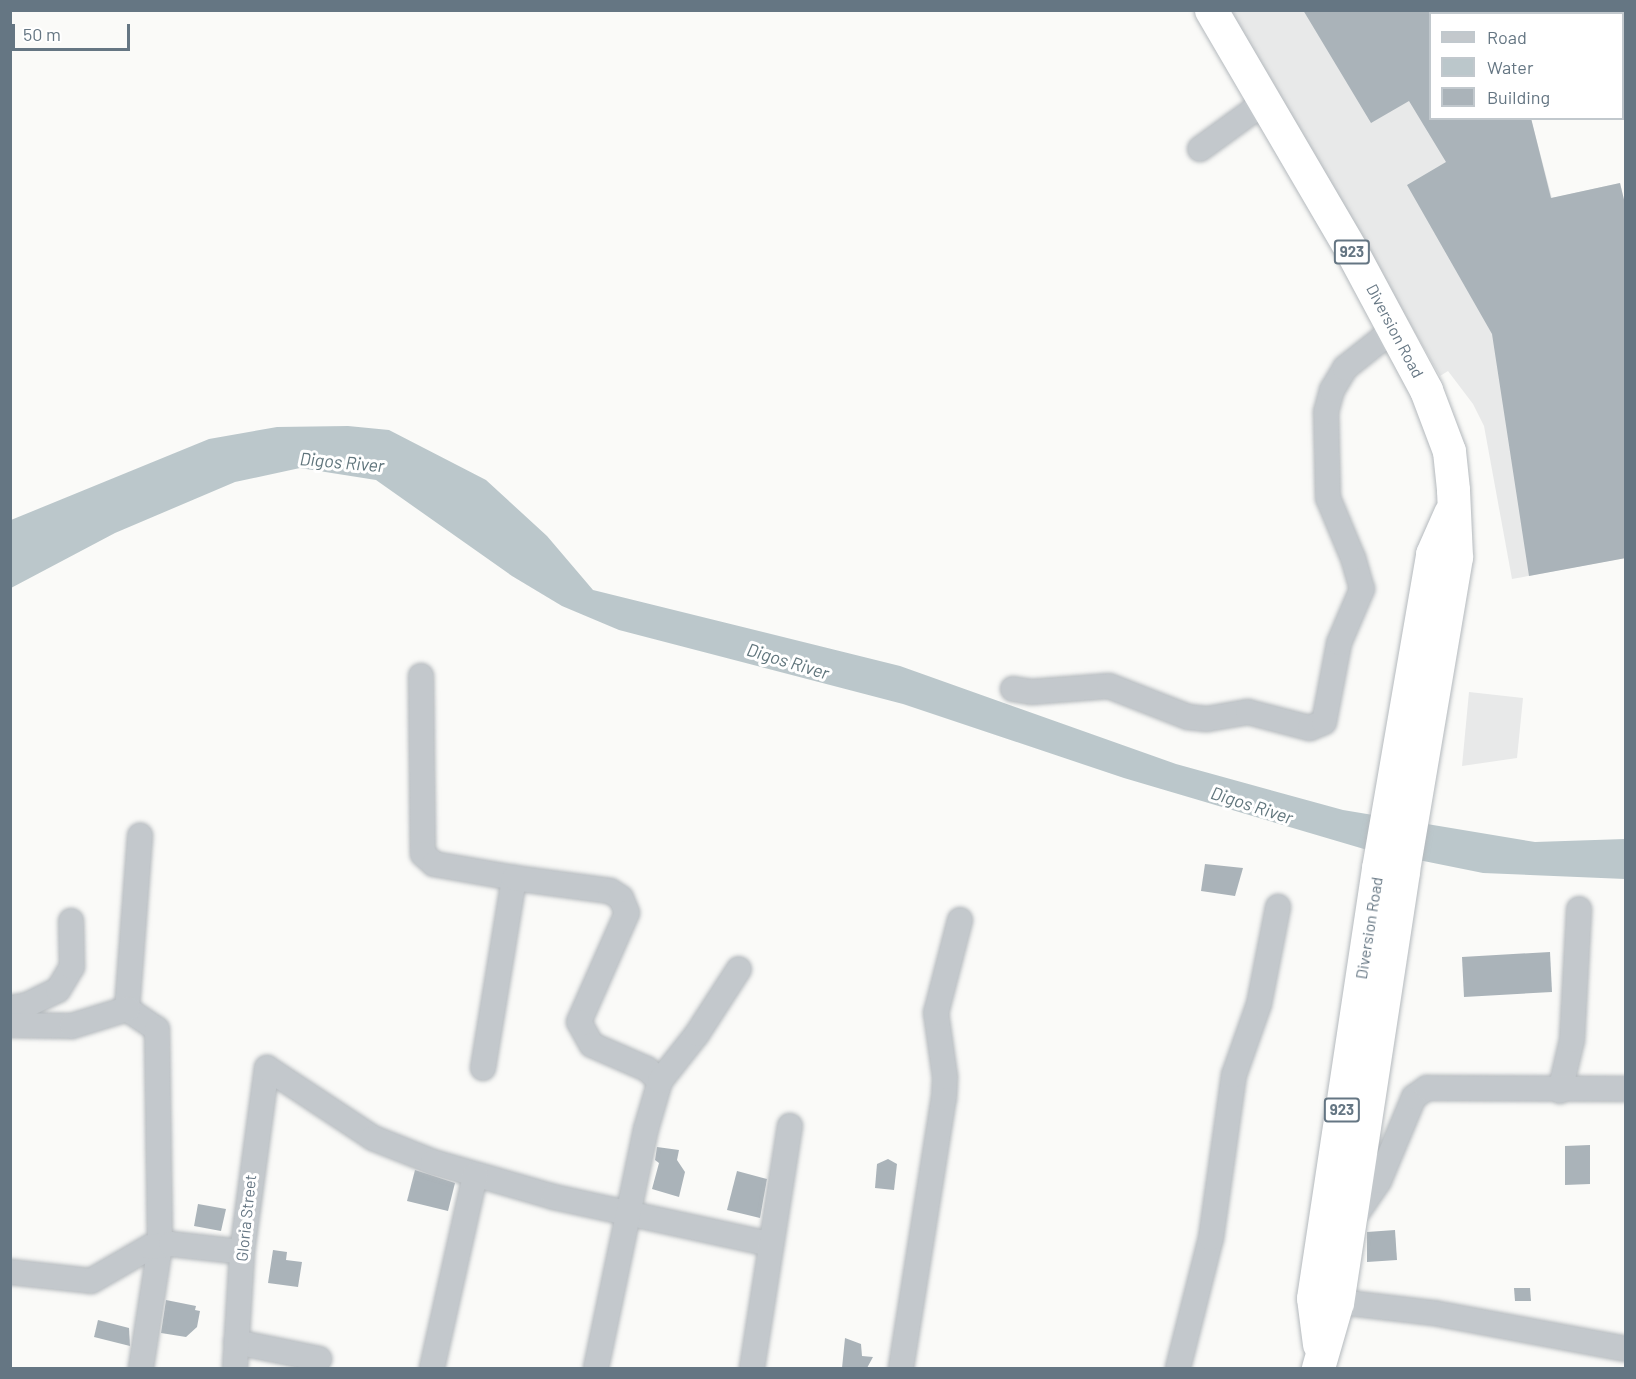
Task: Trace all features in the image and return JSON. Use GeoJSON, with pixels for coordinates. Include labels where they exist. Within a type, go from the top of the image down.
{"type":"FeatureCollection","features":[{"type":"Feature","properties":{"kind":"highway","name":"Diversion Road"},"geometry":{"type":"LineString","coordinates":[[1211,10],[1394,329],[1442,427],[1452,474],[1452,508],[1432,554],[1405,781],[1325,1300],[1319,1360]]}},
{"type":"Feature","properties":{"kind":"highway","name":"Diversion Road"},"geometry":{"type":"LineString","coordinates":[[1325,1300],[1350,1223],[1390,870]]}},
{"type":"Feature","properties":{"kind":"street"},"geometry":{"type":"LineString","coordinates":[[1200,149],[1265,102]]}},
{"type":"Feature","properties":{"kind":"street"},"geometry":{"type":"LineString","coordinates":[[1013,689],[1031,692],[1109,686],[1188,717],[1207,719],[1248,712],[1310,728],[1323,722],[1339,643],[1362,589],[1353,558],[1328,498],[1326,412],[1332,390],[1345,368],[1394,329]]}},
{"type":"Feature","properties":{"kind":"street"},"geometry":{"type":"LineString","coordinates":[[422,676],[423,854],[434,864],[610,891],[621,898],[627,913],[579,1022],[592,1045],[647,1069],[660,1081]]}},
{"type":"Feature","properties":{"kind":"street"},"geometry":{"type":"LineString","coordinates":[[127,1009],[140,835]]}},
{"type":"Feature","properties":{"kind":"street"},"geometry":{"type":"LineString","coordinates":[[483,1068],[514,878]]}},
{"type":"Feature","properties":{"kind":"street"},"geometry":{"type":"LineString","coordinates":[[1178,1368],[1212,1238],[1234,1075],[1259,1004],[1278,907]]}},
{"type":"Feature","properties":{"kind":"street"},"geometry":{"type":"LineString","coordinates":[[1560,1091],[1572,1040],[1579,909]]}},
{"type":"Feature","properties":{"kind":"street"},"geometry":{"type":"LineString","coordinates":[[901,1368],[944,1098],[944,1060],[936,1030],[936,1013],[960,920]]}},
{"type":"Feature","properties":{"kind":"street"},"geometry":{"type":"LineString","coordinates":[[10,1008],[27,1005],[58,990],[72,967],[71,921]]}},
{"type":"Feature","properties":{"kind":"street"},"geometry":{"type":"LineString","coordinates":[[596,1368],[660,1081],[697,1034],[740,969]]}},
{"type":"Feature","properties":{"kind":"street"},"geometry":{"type":"LineString","coordinates":[[10,1025],[72,1026],[127,1009]]}},
{"type":"Feature","properties":{"kind":"street"},"geometry":{"type":"LineString","coordinates":[[127,1009],[157,1029],[160,1245],[141,1368]]}},
{"type":"Feature","properties":{"kind":"street","name":"Gloria Street"},"geometry":{"type":"LineString","coordinates":[[235,1368],[242,1252],[267,1068],[373,1138],[475,1175]]}},
{"type":"Feature","properties":{"kind":"street"},"geometry":{"type":"LineString","coordinates":[[1350,1223],[1379,1181],[1419,1092],[1438,1086],[1560,1091],[1626,1089]]}},
{"type":"Feature","properties":{"kind":"street"},"geometry":{"type":"LineString","coordinates":[[752,1368],[790,1126]]}},
{"type":"Feature","properties":{"kind":"street"},"geometry":{"type":"LineString","coordinates":[[432,1368],[475,1175],[630,1214],[770,1244]]}},
{"type":"Feature","properties":{"kind":"street"},"geometry":{"type":"LineString","coordinates":[[10,1272],[68,1281],[91,1281],[140,1251],[160,1245],[242,1252]]}},
{"type":"Feature","properties":{"kind":"street"},"geometry":{"type":"LineString","coordinates":[[1325,1300],[1434,1313],[1626,1349]]}},
{"type":"Feature","properties":{"kind":"street"},"geometry":{"type":"LineString","coordinates":[[236,1342],[319,1359]]}},
{"type":"Feature","properties":{"kind":"shaded area"},"geometry":{"type":"Polygon","coordinates":[[[1230,11],[1523,11],[1429,12],[1429,120],[1531,120],[1552,198],[1620,183],[1626,208],[1625,558],[1512,579],[1484,426],[1473,404],[1448,371],[1440,376],[1230,11]]]}},
{"type":"Feature","properties":{"kind":"shaded area"},"geometry":{"type":"Polygon","coordinates":[[[1469,692],[1523,698],[1517,758],[1462,766],[1469,692]]]}},
{"type":"Feature","properties":{"kind":"water","name":"Digos River"},"geometry":{"type":"Polygon","coordinates":[[[348,426],[389,430],[486,480],[547,536],[593,590],[900,666],[1176,764],[1343,810],[1535,842],[1625,839],[1625,879],[1483,873],[1364,849],[1124,778],[903,704],[619,630],[562,606],[512,576],[376,480],[300,468],[235,482],[115,533],[11,588],[11,520],[209,439],[277,427],[348,426]]]}},
{"type":"Feature","properties":{"kind":"building"},"geometry":{"type":"Polygon","coordinates":[[[1303,10],[1431,10],[1429,12],[1429,120],[1532,120],[1551,198],[1620,183],[1626,208],[1626,558],[1529,576],[1492,334],[1407,185],[1446,162],[1409,101],[1371,123],[1303,10]]]}},
{"type":"Feature","properties":{"kind":"building"},"geometry":{"type":"Polygon","coordinates":[[[1205,864],[1243,868],[1235,896],[1201,891],[1205,864]]]}},
{"type":"Feature","properties":{"kind":"building"},"geometry":{"type":"Polygon","coordinates":[[[1550,952],[1552,992],[1464,997],[1462,957],[1550,952]]]}},
{"type":"Feature","properties":{"kind":"building"},"geometry":{"type":"Polygon","coordinates":[[[1590,1145],[1590,1184],[1565,1185],[1565,1146],[1590,1145]]]}},
{"type":"Feature","properties":{"kind":"building"},"geometry":{"type":"Polygon","coordinates":[[[657,1147],[679,1150],[677,1160],[685,1172],[679,1197],[652,1189],[659,1163],[655,1160],[657,1147]]]}},
{"type":"Feature","properties":{"kind":"building"},"geometry":{"type":"Polygon","coordinates":[[[888,1159],[897,1164],[894,1190],[875,1188],[877,1164],[888,1159]]]}},
{"type":"Feature","properties":{"kind":"building"},"geometry":{"type":"Polygon","coordinates":[[[415,1170],[455,1183],[448,1211],[407,1201],[415,1170]]]}},
{"type":"Feature","properties":{"kind":"building"},"geometry":{"type":"Polygon","coordinates":[[[737,1171],[767,1179],[760,1218],[727,1210],[737,1171]]]}},
{"type":"Feature","properties":{"kind":"building"},"geometry":{"type":"Polygon","coordinates":[[[198,1204],[226,1209],[221,1231],[194,1226],[198,1204]]]}},
{"type":"Feature","properties":{"kind":"building"},"geometry":{"type":"Polygon","coordinates":[[[1395,1230],[1397,1260],[1367,1262],[1367,1232],[1395,1230]]]}},
{"type":"Feature","properties":{"kind":"building"},"geometry":{"type":"Polygon","coordinates":[[[273,1250],[287,1252],[286,1260],[302,1262],[298,1287],[268,1283],[273,1250]]]}},
{"type":"Feature","properties":{"kind":"building"},"geometry":{"type":"Polygon","coordinates":[[[1514,1288],[1530,1288],[1531,1301],[1515,1301],[1514,1288]]]}},
{"type":"Feature","properties":{"kind":"building"},"geometry":{"type":"Polygon","coordinates":[[[166,1300],[196,1306],[195,1310],[200,1311],[197,1327],[186,1337],[161,1333],[166,1300]]]}},
{"type":"Feature","properties":{"kind":"building"},"geometry":{"type":"Polygon","coordinates":[[[98,1320],[129,1328],[130,1346],[94,1337],[98,1320]]]}},
{"type":"Feature","properties":{"kind":"building"},"geometry":{"type":"Polygon","coordinates":[[[845,1338],[861,1344],[862,1356],[873,1357],[867,1368],[842,1368],[845,1338]]]}}]}
